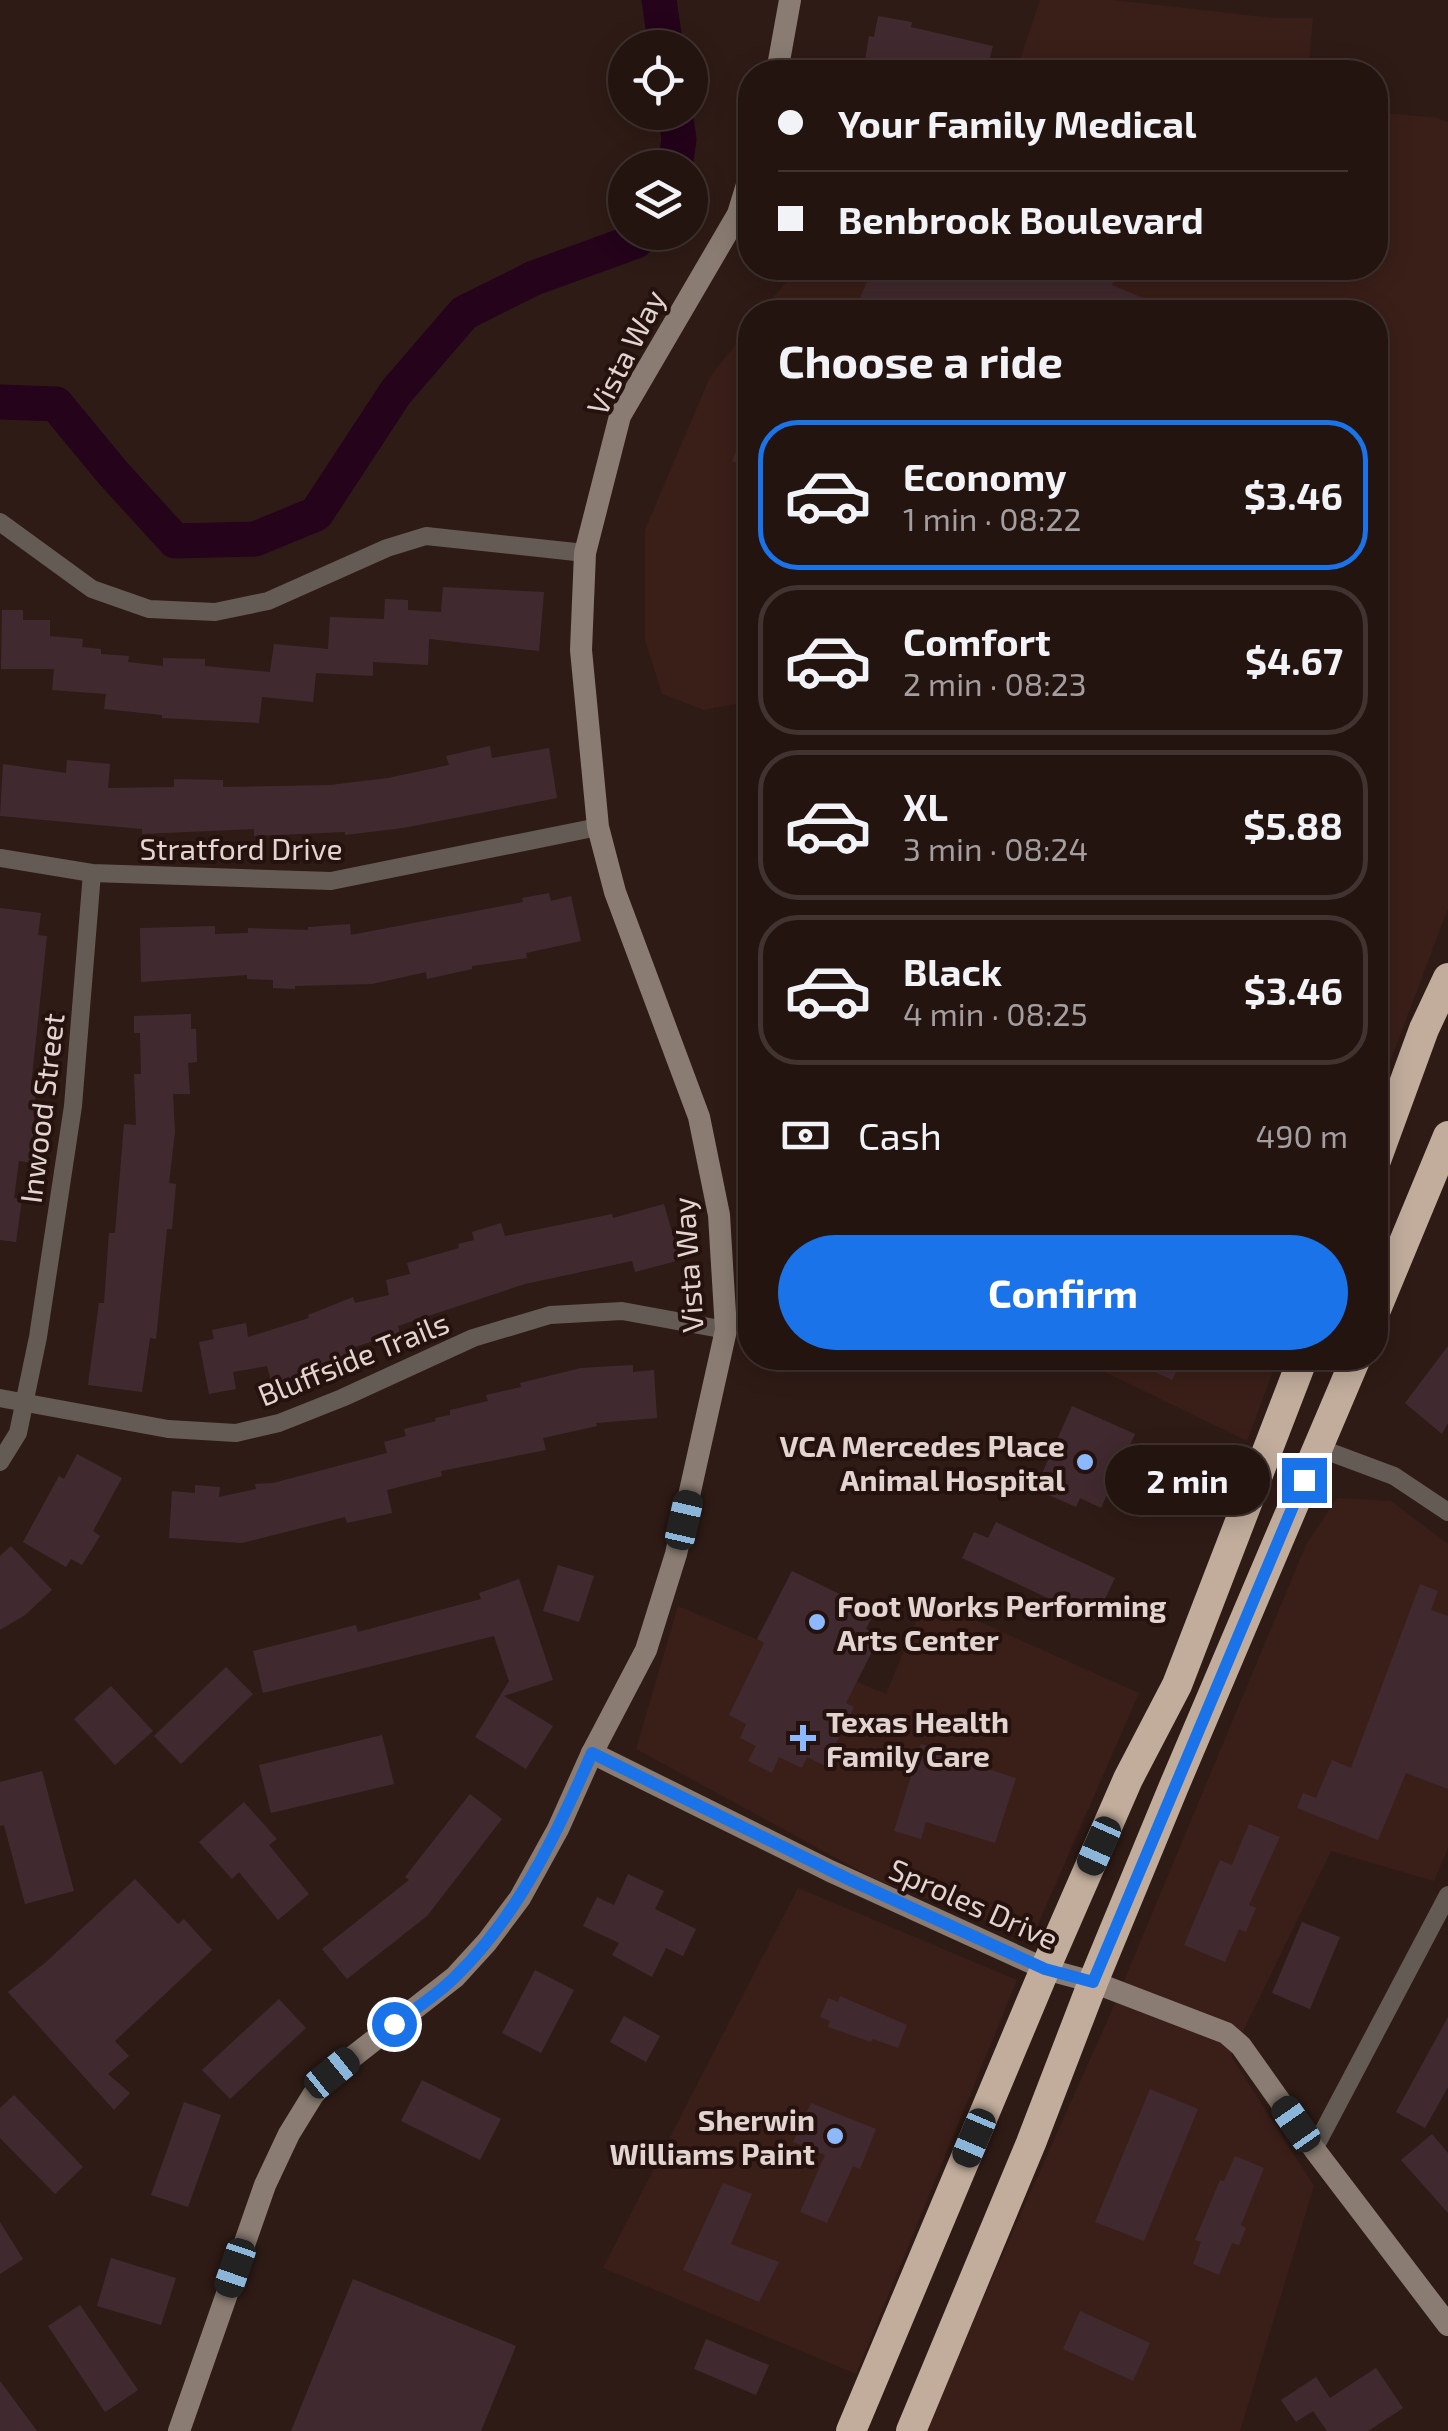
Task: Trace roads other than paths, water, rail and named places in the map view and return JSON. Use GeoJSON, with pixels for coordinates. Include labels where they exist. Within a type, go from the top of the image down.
{"type":"FeatureCollection","features":[{"type":"Feature","properties":{"kind":"highway"},"geometry":{"type":"LineString","coordinates":[[1388,1127],[1424,1029],[1448,980]]}},
{"type":"Feature","properties":{"kind":"highway"},"geometry":{"type":"LineString","coordinates":[[1388,1281],[1448,1136]]}},
{"type":"Feature","properties":{"kind":"highway"},"geometry":{"type":"LineString","coordinates":[[851,2431],[1128,1779],[1177,1685],[1298,1370]]}},
{"type":"Feature","properties":{"kind":"highway"},"geometry":{"type":"LineString","coordinates":[[911,2431],[1032,2143],[1093,1982],[1351,1370]]}},
{"type":"Feature","properties":{"kind":"street"},"geometry":{"type":"LineString","coordinates":[[779,60],[790,0]]}},
{"type":"Feature","properties":{"kind":"street","name":"Vista Way"},"geometry":{"type":"LineString","coordinates":[[179,2431],[264,2185],[312,2095],[332,2073],[455,1977],[520,1898],[558,1829],[650,1637],[676,1554],[726,1330],[718,1215],[699,1117],[632,942],[598,827],[581,650],[585,553],[620,416],[738,214]]}},
{"type":"Feature","properties":{"kind":"street"},"geometry":{"type":"LineString","coordinates":[[0,522],[92,589],[150,610],[215,612],[268,601],[386,548],[426,536],[585,553]]}},
{"type":"Feature","properties":{"kind":"street","name":"Stratford Drive"},"geometry":{"type":"LineString","coordinates":[[0,858],[92,873],[331,881],[598,827]]}},
{"type":"Feature","properties":{"kind":"street","name":"Inwood Street"},"geometry":{"type":"LineString","coordinates":[[0,1462],[18,1433],[38,1337],[73,1106],[92,873]]}},
{"type":"Feature","properties":{"kind":"street","name":"Bluffside Trails"},"geometry":{"type":"LineString","coordinates":[[0,1398],[168,1429],[236,1433],[280,1422],[342,1398],[473,1338],[550,1315],[622,1311],[726,1330]]}},
{"type":"Feature","properties":{"kind":"street"},"geometry":{"type":"LineString","coordinates":[[1319,1448],[1394,1476],[1448,1512]]}},
{"type":"Feature","properties":{"kind":"street","name":"Sproles Drive"},"geometry":{"type":"LineString","coordinates":[[592,1753],[830,1871],[1045,1969],[1093,1982],[1226,2033],[1242,2046],[1314,2150],[1448,2325]]}},
{"type":"Feature","properties":{"kind":"street"},"geometry":{"type":"LineString","coordinates":[[1314,2150],[1448,1895]]}},
{"type":"Feature","properties":{"kind":"waterway"},"geometry":{"type":"LineString","coordinates":[[659,0],[663,30]]}},
{"type":"Feature","properties":{"kind":"waterway"},"geometry":{"type":"LineString","coordinates":[[677,150],[678,130]]}},
{"type":"Feature","properties":{"kind":"waterway"},"geometry":{"type":"LineString","coordinates":[[0,402],[56,404],[175,541],[255,539],[316,514],[396,392],[464,313],[534,278],[611,250]]}},
{"type":"Feature","properties":{"kind":"place","name":"VCA Mercedes Place Animal Hospital"},"geometry":{"type":"Point","coordinates":[1085,1462]}},
{"type":"Feature","properties":{"kind":"place","name":"Foot Works Performing Arts Center"},"geometry":{"type":"Point","coordinates":[817,1622]}},
{"type":"Feature","properties":{"kind":"place","name":"Texas Health Family Care"},"geometry":{"type":"Point","coordinates":[803,1738]}},
{"type":"Feature","properties":{"kind":"place","name":"Sherwin Williams Paint"},"geometry":{"type":"Point","coordinates":[835,2136]}}]}
